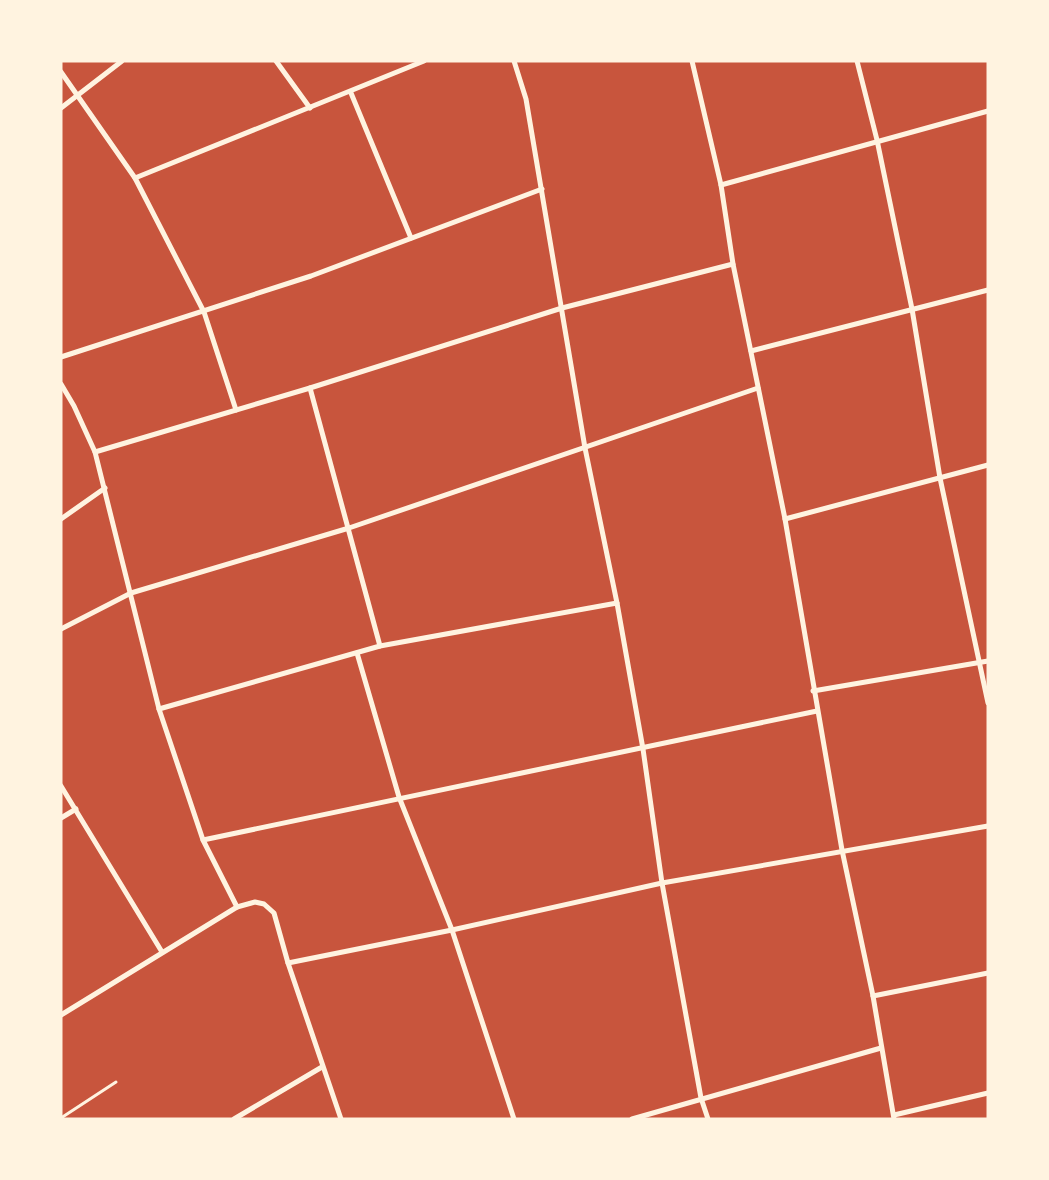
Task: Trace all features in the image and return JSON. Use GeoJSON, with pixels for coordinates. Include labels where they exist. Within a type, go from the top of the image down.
{"type":"FeatureCollection","features":[{"type":"Feature","properties":{"kind":"street"},"geometry":{"type":"LineString","coordinates":[[61,108],[122,61]]}},
{"type":"Feature","properties":{"kind":"street"},"geometry":{"type":"LineString","coordinates":[[276,61],[310,108]]}},
{"type":"Feature","properties":{"kind":"street"},"geometry":{"type":"LineString","coordinates":[[135,178],[351,93],[424,61]]}},
{"type":"Feature","properties":{"kind":"street"},"geometry":{"type":"LineString","coordinates":[[514,61],[526,99],[586,448],[618,603],[643,749],[662,883],[701,1098],[708,1119]]}},
{"type":"Feature","properties":{"kind":"street"},"geometry":{"type":"LineString","coordinates":[[692,61],[721,186],[733,264],[785,519],[842,850],[873,996],[894,1117],[988,1093]]}},
{"type":"Feature","properties":{"kind":"street"},"geometry":{"type":"LineString","coordinates":[[857,61],[877,140],[912,309],[940,478],[988,702]]}},
{"type":"Feature","properties":{"kind":"street"},"geometry":{"type":"LineString","coordinates":[[61,72],[135,178],[204,312],[236,410]]}},
{"type":"Feature","properties":{"kind":"street"},"geometry":{"type":"LineString","coordinates":[[351,93],[411,238]]}},
{"type":"Feature","properties":{"kind":"street"},"geometry":{"type":"LineString","coordinates":[[721,186],[877,140],[988,111]]}},
{"type":"Feature","properties":{"kind":"street"},"geometry":{"type":"LineString","coordinates":[[61,357],[311,276],[542,189]]}},
{"type":"Feature","properties":{"kind":"street"},"geometry":{"type":"LineString","coordinates":[[95,452],[310,388],[562,308],[733,264]]}},
{"type":"Feature","properties":{"kind":"street"},"geometry":{"type":"LineString","coordinates":[[751,352],[988,290]]}},
{"type":"Feature","properties":{"kind":"street"},"geometry":{"type":"LineString","coordinates":[[61,384],[74,406],[95,452],[160,709],[203,840],[237,907]]}},
{"type":"Feature","properties":{"kind":"street"},"geometry":{"type":"LineString","coordinates":[[310,388],[380,646]]}},
{"type":"Feature","properties":{"kind":"street"},"geometry":{"type":"LineString","coordinates":[[61,628],[131,593],[348,528],[758,388]]}},
{"type":"Feature","properties":{"kind":"street"},"geometry":{"type":"LineString","coordinates":[[785,519],[988,465]]}},
{"type":"Feature","properties":{"kind":"street"},"geometry":{"type":"LineString","coordinates":[[61,519],[104,488]]}},
{"type":"Feature","properties":{"kind":"street"},"geometry":{"type":"LineString","coordinates":[[160,709],[380,646],[618,603]]}},
{"type":"Feature","properties":{"kind":"street"},"geometry":{"type":"LineString","coordinates":[[356,653],[399,797],[452,930],[514,1119]]}},
{"type":"Feature","properties":{"kind":"street"},"geometry":{"type":"LineString","coordinates":[[814,691],[988,662]]}},
{"type":"Feature","properties":{"kind":"street"},"geometry":{"type":"LineString","coordinates":[[203,840],[399,797],[643,749],[817,711]]}},
{"type":"Feature","properties":{"kind":"street"},"geometry":{"type":"LineString","coordinates":[[61,786],[162,952]]}},
{"type":"Feature","properties":{"kind":"street"},"geometry":{"type":"LineString","coordinates":[[61,818],[76,809]]}},
{"type":"Feature","properties":{"kind":"street"},"geometry":{"type":"LineString","coordinates":[[288,963],[452,930],[662,883],[842,850],[988,826]]}},
{"type":"Feature","properties":{"kind":"street"},"geometry":{"type":"LineString","coordinates":[[61,1015],[237,907],[255,902],[269,907],[274,913],[288,963],[341,1119]]}},
{"type":"Feature","properties":{"kind":"street"},"geometry":{"type":"LineString","coordinates":[[873,996],[988,973]]}},
{"type":"Feature","properties":{"kind":"street"},"geometry":{"type":"LineString","coordinates":[[632,1119],[881,1048]]}},
{"type":"Feature","properties":{"kind":"street"},"geometry":{"type":"LineString","coordinates":[[234,1119],[322,1067]]}},
{"type":"Feature","properties":{"kind":"path"},"geometry":{"type":"LineString","coordinates":[[61,1118],[116,1082]]}}]}
